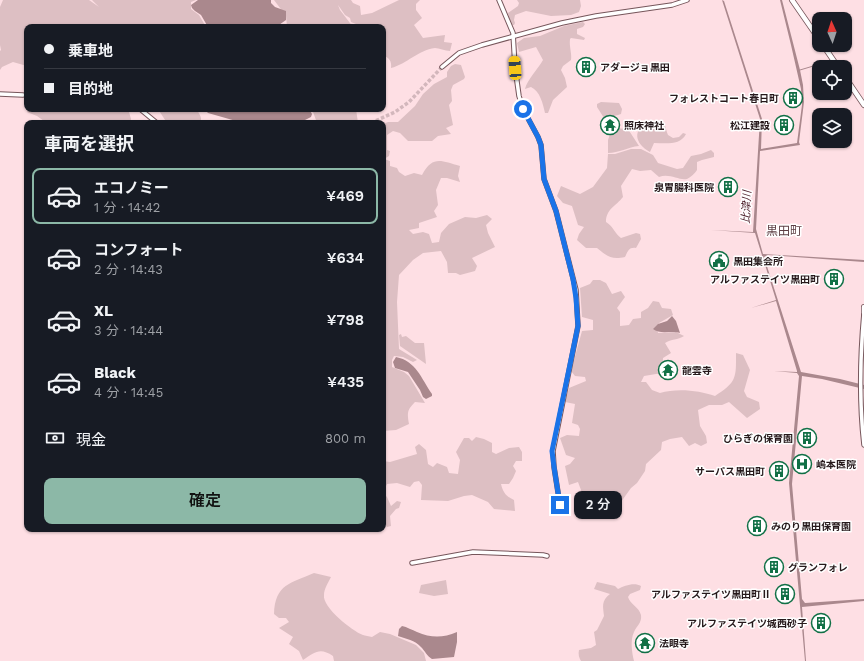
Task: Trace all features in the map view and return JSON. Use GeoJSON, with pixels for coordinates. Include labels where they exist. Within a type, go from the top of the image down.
{"type":"FeatureCollection","features":[{"type":"Feature","properties":{"kind":"main road"},"geometry":{"type":"LineString","coordinates":[[792,0],[812,29]]}},
{"type":"Feature","properties":{"kind":"main road"},"geometry":{"type":"LineString","coordinates":[[852,87],[864,105]]}},
{"type":"Feature","properties":{"kind":"main road"},"geometry":{"type":"LineString","coordinates":[[864,307],[864,313]]}},
{"type":"Feature","properties":{"kind":"street"},"geometry":{"type":"LineString","coordinates":[[499,0],[512,33],[519,96],[523,109],[541,145],[544,179],[556,211],[573,279],[576,298],[578,326],[552,451],[560,505]]}},
{"type":"Feature","properties":{"kind":"street"},"geometry":{"type":"LineString","coordinates":[[442,67],[459,54],[562,23],[579,19],[672,5],[687,0]]}},
{"type":"Feature","properties":{"kind":"street"},"geometry":{"type":"LineString","coordinates":[[0,94],[23,95]]}},
{"type":"Feature","properties":{"kind":"street"},"geometry":{"type":"LineString","coordinates":[[144,112],[153,120]]}},
{"type":"Feature","properties":{"kind":"street"},"geometry":{"type":"LineString","coordinates":[[864,313],[860,383],[864,445]]}},
{"type":"Feature","properties":{"kind":"street"},"geometry":{"type":"LineString","coordinates":[[412,563],[473,552],[547,556]]}},
{"type":"Feature","properties":{"kind":"shaded area"},"geometry":{"type":"Polygon","coordinates":[[[3,0],[89,0],[99,7],[92,0],[196,0],[191,2],[191,9],[199,15],[204,24],[24,24],[24,65],[13,62],[2,67],[0,70],[0,7],[3,0]]]}},
{"type":"Feature","properties":{"kind":"shaded area"},"geometry":{"type":"Polygon","coordinates":[[[198,0],[271,0],[271,3],[275,7],[286,11],[286,20],[280,24],[206,24],[201,15],[192,8],[191,5],[198,0]]]}},
{"type":"Feature","properties":{"kind":"shaded area"},"geometry":{"type":"Polygon","coordinates":[[[274,0],[351,0],[353,3],[360,6],[361,15],[372,13],[399,0],[420,0],[416,4],[416,10],[422,18],[414,25],[423,38],[445,35],[444,42],[452,43],[450,51],[437,48],[429,49],[391,68],[390,60],[386,56],[386,24],[356,24],[351,22],[350,18],[345,15],[338,5],[351,24],[287,24],[286,16],[274,0]]]}},
{"type":"Feature","properties":{"kind":"shaded area"},"geometry":{"type":"Polygon","coordinates":[[[517,0],[580,0],[581,6],[579,12],[571,15],[551,16],[526,11],[515,15],[515,23],[514,25],[511,25],[508,13],[518,6],[519,3],[517,0]]]}},
{"type":"Feature","properties":{"kind":"shaded area"},"geometry":{"type":"Polygon","coordinates":[[[722,0],[724,1],[762,119],[761,149],[797,143],[802,105],[801,89],[780,0],[782,0],[803,85],[804,102],[799,142],[800,145],[760,151],[756,229],[763,254],[864,260],[864,262],[768,255],[764,257],[801,372],[864,385],[864,389],[802,376],[792,484],[802,599],[805,603],[864,599],[864,601],[802,607],[806,661],[789,483],[799,376],[797,373],[774,371],[797,372],[776,301],[751,308],[776,300],[755,233],[711,230],[753,232],[760,119],[722,0]]]}},
{"type":"Feature","properties":{"kind":"shaded area"},"geometry":{"type":"Polygon","coordinates":[[[583,22],[585,24],[583,27],[577,29],[577,34],[585,38],[584,40],[570,39],[571,60],[563,66],[561,70],[567,87],[553,100],[548,113],[545,113],[541,98],[537,91],[531,87],[525,89],[543,60],[536,47],[519,52],[517,43],[524,38],[540,36],[564,26],[583,22]]]}},
{"type":"Feature","properties":{"kind":"shaded area"},"geometry":{"type":"Polygon","coordinates":[[[455,64],[461,65],[465,77],[453,85],[451,90],[452,101],[449,105],[453,125],[446,128],[451,134],[438,136],[432,141],[408,141],[400,133],[393,131],[387,135],[387,150],[390,151],[389,156],[386,158],[386,123],[398,122],[415,106],[423,94],[434,84],[447,77],[447,72],[451,66],[455,64]]]}},
{"type":"Feature","properties":{"kind":"shaded area"},"geometry":{"type":"Polygon","coordinates":[[[601,102],[619,103],[622,109],[621,114],[604,118],[597,107],[597,104],[601,102]]]}},
{"type":"Feature","properties":{"kind":"shaded area"},"geometry":{"type":"Polygon","coordinates":[[[27,112],[129,112],[131,119],[43,120],[27,112]]]}},
{"type":"Feature","properties":{"kind":"shaded area"},"geometry":{"type":"Polygon","coordinates":[[[160,112],[198,112],[201,118],[201,120],[165,120],[160,112]]]}},
{"type":"Feature","properties":{"kind":"shaded area"},"geometry":{"type":"Polygon","coordinates":[[[207,112],[311,112],[312,114],[311,117],[305,120],[232,120],[207,112]]]}},
{"type":"Feature","properties":{"kind":"shaded area"},"geometry":{"type":"Polygon","coordinates":[[[313,112],[356,112],[358,120],[316,120],[313,112]]]}},
{"type":"Feature","properties":{"kind":"shaded area"},"geometry":{"type":"Polygon","coordinates":[[[650,121],[664,123],[668,135],[673,138],[679,137],[683,133],[686,134],[683,138],[676,142],[654,143],[650,152],[641,144],[637,136],[640,128],[650,121]]]}},
{"type":"Feature","properties":{"kind":"shaded area"},"geometry":{"type":"Polygon","coordinates":[[[612,128],[628,129],[639,146],[608,153],[608,140],[612,128]]]}},
{"type":"Feature","properties":{"kind":"shaded area"},"geometry":{"type":"Polygon","coordinates":[[[631,149],[641,149],[653,155],[658,163],[677,169],[683,168],[691,156],[711,150],[714,153],[714,157],[697,162],[697,170],[687,179],[671,176],[659,177],[651,170],[640,171],[632,169],[621,186],[623,197],[610,211],[606,218],[606,222],[621,238],[636,233],[640,234],[641,239],[636,248],[630,249],[625,257],[613,258],[597,248],[586,248],[577,240],[584,227],[578,225],[572,206],[563,203],[557,196],[561,186],[580,194],[593,187],[607,168],[608,154],[615,154],[631,149]]]}},
{"type":"Feature","properties":{"kind":"shaded area"},"geometry":{"type":"Polygon","coordinates":[[[386,160],[390,161],[390,166],[397,168],[399,172],[405,176],[414,173],[422,175],[430,164],[443,161],[460,166],[458,176],[460,182],[447,178],[441,178],[436,190],[438,205],[434,211],[437,217],[419,223],[419,228],[409,230],[413,234],[423,232],[429,234],[432,243],[439,242],[441,233],[449,224],[465,217],[476,218],[487,215],[492,219],[486,225],[495,247],[472,258],[477,266],[475,271],[460,275],[456,273],[448,273],[447,262],[441,251],[423,253],[413,260],[399,275],[397,302],[399,349],[417,360],[413,362],[403,357],[394,356],[392,360],[392,367],[409,376],[425,403],[415,402],[409,410],[409,424],[396,430],[386,431],[386,160]]]}},
{"type":"Feature","properties":{"kind":"shaded area"},"geometry":{"type":"Polygon","coordinates":[[[593,280],[600,280],[606,283],[612,294],[621,291],[625,297],[617,308],[620,312],[620,326],[629,325],[633,319],[641,318],[641,312],[648,308],[653,301],[659,302],[662,308],[671,309],[673,315],[659,323],[657,328],[658,333],[676,332],[684,336],[665,343],[671,353],[663,358],[662,373],[644,376],[641,382],[646,382],[652,390],[660,393],[666,391],[688,390],[715,396],[728,387],[734,379],[736,353],[743,355],[750,370],[744,391],[747,397],[759,402],[760,409],[747,418],[729,402],[722,405],[709,405],[698,410],[700,426],[706,436],[707,443],[701,446],[695,443],[689,446],[682,437],[662,442],[661,450],[646,464],[645,471],[637,483],[631,488],[618,506],[609,510],[594,502],[589,502],[582,511],[574,508],[581,490],[578,482],[569,485],[565,466],[570,464],[575,458],[566,455],[560,438],[567,435],[579,436],[580,429],[578,425],[572,423],[575,404],[565,402],[569,388],[586,381],[585,377],[575,376],[571,371],[582,331],[593,330],[593,320],[582,317],[580,288],[590,284],[593,280]]]}},
{"type":"Feature","properties":{"kind":"shaded area"},"geometry":{"type":"Polygon","coordinates":[[[672,316],[676,321],[680,333],[659,332],[653,329],[658,324],[667,321],[672,316]]]}},
{"type":"Feature","properties":{"kind":"shaded area"},"geometry":{"type":"Polygon","coordinates":[[[401,334],[402,337],[406,336],[415,343],[424,343],[426,364],[400,346],[399,335],[401,334]]]}},
{"type":"Feature","properties":{"kind":"shaded area"},"geometry":{"type":"Polygon","coordinates":[[[396,357],[409,362],[413,366],[421,376],[432,396],[426,399],[423,397],[408,372],[395,368],[393,362],[396,357]]]}},
{"type":"Feature","properties":{"kind":"shaded area"},"geometry":{"type":"Polygon","coordinates":[[[476,437],[492,443],[492,452],[496,454],[509,448],[519,447],[522,452],[522,461],[516,461],[513,466],[516,471],[509,484],[501,484],[503,490],[509,498],[514,500],[515,511],[494,509],[488,502],[472,495],[448,501],[421,500],[422,485],[419,481],[414,482],[410,487],[397,483],[387,484],[386,486],[386,461],[390,462],[417,454],[415,447],[419,444],[426,450],[428,464],[433,467],[437,463],[447,467],[449,473],[458,474],[460,460],[456,452],[464,438],[469,438],[472,441],[476,437]]]}},
{"type":"Feature","properties":{"kind":"shaded area"},"geometry":{"type":"Polygon","coordinates":[[[386,496],[391,506],[397,501],[401,502],[399,508],[396,509],[390,516],[391,526],[387,527],[386,496]]]}},
{"type":"Feature","properties":{"kind":"shaded area"},"geometry":{"type":"Polygon","coordinates":[[[314,573],[331,577],[326,586],[324,595],[325,600],[333,612],[345,624],[358,633],[364,635],[372,637],[380,632],[390,634],[416,645],[424,653],[426,661],[334,661],[333,656],[321,651],[314,653],[303,660],[299,651],[289,644],[293,637],[279,628],[289,622],[286,618],[279,618],[274,614],[275,604],[277,596],[286,586],[314,573]]]}},
{"type":"Feature","properties":{"kind":"shaded area"},"geometry":{"type":"Polygon","coordinates":[[[446,580],[448,594],[434,596],[419,593],[421,585],[446,580]]]}},
{"type":"Feature","properties":{"kind":"shaded area"},"geometry":{"type":"Polygon","coordinates":[[[597,582],[615,586],[618,589],[632,584],[641,586],[640,590],[630,594],[628,597],[641,615],[640,622],[632,639],[634,661],[581,661],[580,659],[579,650],[591,648],[596,645],[594,632],[597,630],[604,616],[604,601],[610,594],[594,589],[597,582]]]}},
{"type":"Feature","properties":{"kind":"shaded area"},"geometry":{"type":"Polygon","coordinates":[[[402,626],[422,634],[432,636],[442,636],[457,632],[454,657],[432,659],[416,643],[398,636],[399,629],[402,626]]]}},
{"type":"Feature","properties":{"kind":"waterway"},"geometry":{"type":"LineString","coordinates":[[800,70],[812,66]]}},
{"type":"Feature","properties":{"kind":"tunnel"},"geometry":{"type":"LineString","coordinates":[[378,120],[395,112],[409,102],[442,67]]}},
{"type":"Feature","properties":{"kind":"place","name":"アダージョ黒田"},"geometry":{"type":"Point","coordinates":[586,67]}},
{"type":"Feature","properties":{"kind":"place","name":"フォレストコート春日町"},"geometry":{"type":"Point","coordinates":[793,98]}},
{"type":"Feature","properties":{"kind":"place","name":"照床神社"},"geometry":{"type":"Point","coordinates":[610,125]}},
{"type":"Feature","properties":{"kind":"place","name":"松江建設"},"geometry":{"type":"Point","coordinates":[784,125]}},
{"type":"Feature","properties":{"kind":"place","name":"泉胃腸科医院"},"geometry":{"type":"Point","coordinates":[728,187]}},
{"type":"Feature","properties":{"kind":"place","name":"黒田集会所"},"geometry":{"type":"Point","coordinates":[719,261]}},
{"type":"Feature","properties":{"kind":"place","name":"アルファステイツ黒田町"},"geometry":{"type":"Point","coordinates":[834,279]}},
{"type":"Feature","properties":{"kind":"place","name":"龍雲寺"},"geometry":{"type":"Point","coordinates":[668,370]}},
{"type":"Feature","properties":{"kind":"place","name":"ひらぎの保育園"},"geometry":{"type":"Point","coordinates":[807,438]}},
{"type":"Feature","properties":{"kind":"place","name":"嶋本医院"},"geometry":{"type":"Point","coordinates":[802,464]}},
{"type":"Feature","properties":{"kind":"place","name":"サーパス黒田町"},"geometry":{"type":"Point","coordinates":[779,471]}},
{"type":"Feature","properties":{"kind":"place","name":"みのり黒田保育園"},"geometry":{"type":"Point","coordinates":[757,526]}},
{"type":"Feature","properties":{"kind":"place","name":"グランフォレ"},"geometry":{"type":"Point","coordinates":[774,567]}},
{"type":"Feature","properties":{"kind":"place","name":"アルファステイツ黒田町Ⅱ"},"geometry":{"type":"Point","coordinates":[785,594]}},
{"type":"Feature","properties":{"kind":"place","name":"アルファステイツ城西砂子"},"geometry":{"type":"Point","coordinates":[821,623]}},
{"type":"Feature","properties":{"kind":"place","name":"法眼寺"},"geometry":{"type":"Point","coordinates":[645,643]}},
{"type":"Feature","properties":{"kind":"district","name":"黒田町"},"geometry":{"type":"Point","coordinates":[784,231]}},
{"type":"Feature","properties":{"kind":"route"},"geometry":{"type":"LineString","coordinates":[[523,109],[541,145],[544,179],[556,211],[576,290],[578,326],[552,451],[560,505]]}},
{"type":"Feature","properties":{"kind":"water label","name":"比津川"},"geometry":{"type":"Point","coordinates":[746,207]}}]}
